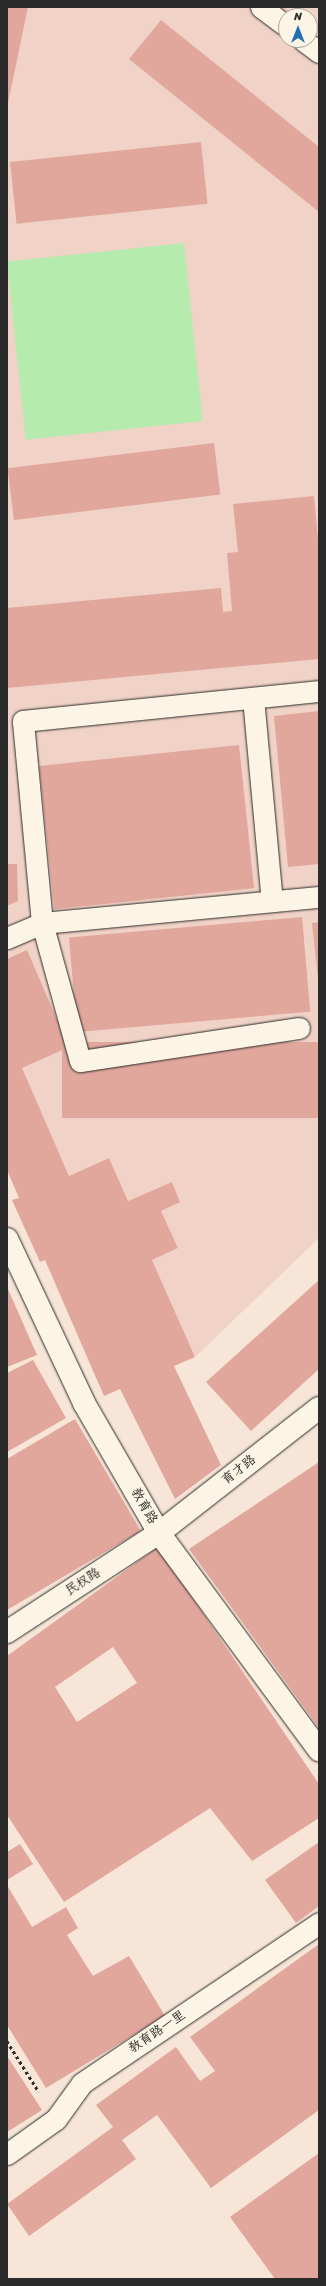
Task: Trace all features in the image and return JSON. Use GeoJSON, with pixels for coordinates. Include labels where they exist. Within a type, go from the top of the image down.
{"type":"FeatureCollection","features":[{"type":"Feature","properties":{"kind":"street","name":"教育路"},"geometry":{"type":"LineString","coordinates":[[7,1239],[84,1403],[159,1533],[319,1750]]}},
{"type":"Feature","properties":{"kind":"street","name":"育才路"},"geometry":{"type":"LineString","coordinates":[[159,1533],[319,1408]]}},
{"type":"Feature","properties":{"kind":"street","name":"民权路"},"geometry":{"type":"LineString","coordinates":[[7,1632],[159,1533]]}},
{"type":"Feature","properties":{"kind":"lane"},"geometry":{"type":"LineString","coordinates":[[262,7],[278,20]]}},
{"type":"Feature","properties":{"kind":"lane"},"geometry":{"type":"LineString","coordinates":[[299,1028],[80,1061],[42,923],[23,721],[319,691]]}},
{"type":"Feature","properties":{"kind":"lane"},"geometry":{"type":"LineString","coordinates":[[253,698],[272,901]]}},
{"type":"Feature","properties":{"kind":"lane"},"geometry":{"type":"LineString","coordinates":[[7,938],[42,923],[319,896]]}},
{"type":"Feature","properties":{"kind":"lane","name":"教育路一里"},"geometry":{"type":"LineString","coordinates":[[7,2154],[56,2119],[82,2083],[319,1923]]}},
{"type":"Feature","properties":{"kind":"path"},"geometry":{"type":"LineString","coordinates":[[7,2041],[56,2119]]}},
{"type":"Feature","properties":{"kind":"shaded area"},"geometry":{"type":"Polygon","coordinates":[[[7,7],[319,7],[319,1238],[195,1357],[152,1260],[178,1248],[161,1211],[180,1202],[172,1182],[128,1201],[109,1158],[69,1176],[7,1035],[7,906],[18,901],[17,864],[7,864],[7,7]]]}},
{"type":"Feature","properties":{"kind":"green space"},"geometry":{"type":"Polygon","coordinates":[[[184,243],[203,421],[26,440],[7,262],[184,243]]]}},
{"type":"Feature","properties":{"kind":"building"},"geometry":{"type":"Polygon","coordinates":[[[7,7],[28,7],[8,103],[7,103],[7,7]]]}},
{"type":"Feature","properties":{"kind":"building"},"geometry":{"type":"Polygon","coordinates":[[[161,20],[319,147],[319,212],[129,59],[161,20]]]}},
{"type":"Feature","properties":{"kind":"building"},"geometry":{"type":"Polygon","coordinates":[[[201,142],[207,204],[17,224],[10,162],[201,142]]]}},
{"type":"Feature","properties":{"kind":"building"},"geometry":{"type":"Polygon","coordinates":[[[214,443],[220,495],[14,520],[8,468],[214,443]]]}},
{"type":"Feature","properties":{"kind":"building"},"geometry":{"type":"Polygon","coordinates":[[[314,496],[319,551],[319,659],[7,688],[7,608],[221,588],[223,612],[232,611],[227,553],[238,552],[233,504],[314,496]]]}},
{"type":"Feature","properties":{"kind":"building"},"geometry":{"type":"Polygon","coordinates":[[[319,711],[319,864],[288,867],[274,716],[319,711]]]}},
{"type":"Feature","properties":{"kind":"building"},"geometry":{"type":"Polygon","coordinates":[[[239,745],[254,888],[54,909],[39,766],[239,745]]]}},
{"type":"Feature","properties":{"kind":"building"},"geometry":{"type":"Polygon","coordinates":[[[7,864],[17,864],[18,901],[7,906],[7,864]]]}},
{"type":"Feature","properties":{"kind":"building"},"geometry":{"type":"Polygon","coordinates":[[[302,917],[310,1012],[77,1032],[69,937],[302,917]]]}},
{"type":"Feature","properties":{"kind":"building"},"geometry":{"type":"Polygon","coordinates":[[[319,922],[319,978],[318,979],[312,923],[319,922]]]}},
{"type":"Feature","properties":{"kind":"building"},"geometry":{"type":"Polygon","coordinates":[[[27,950],[69,1047],[22,1068],[69,1176],[109,1158],[128,1201],[172,1182],[180,1202],[161,1211],[178,1248],[152,1260],[195,1357],[174,1366],[221,1465],[175,1499],[120,1389],[104,1396],[45,1260],[40,1262],[12,1200],[19,1198],[7,1170],[7,959],[27,950]]]}},
{"type":"Feature","properties":{"kind":"building"},"geometry":{"type":"Polygon","coordinates":[[[62,1042],[319,1042],[319,1118],[62,1118],[62,1042]]]}},
{"type":"Feature","properties":{"kind":"building"},"geometry":{"type":"Polygon","coordinates":[[[319,1280],[319,1369],[251,1431],[206,1382],[319,1280]]]}},
{"type":"Feature","properties":{"kind":"building"},"geometry":{"type":"Polygon","coordinates":[[[7,1287],[37,1355],[7,1367],[7,1287]]]}},
{"type":"Feature","properties":{"kind":"building"},"geometry":{"type":"Polygon","coordinates":[[[33,1360],[66,1418],[7,1452],[7,1373],[33,1360]]]}},
{"type":"Feature","properties":{"kind":"building"},"geometry":{"type":"Polygon","coordinates":[[[75,1419],[141,1531],[7,1610],[7,1459],[75,1419]]]}},
{"type":"Feature","properties":{"kind":"building"},"geometry":{"type":"Polygon","coordinates":[[[319,1462],[319,1728],[189,1549],[319,1462]]]}},
{"type":"Feature","properties":{"kind":"building"},"geometry":{"type":"Polygon","coordinates":[[[158,1547],[319,1784],[319,1818],[252,1861],[210,1808],[64,1902],[7,1815],[7,1656],[158,1547]],[[113,1647],[55,1687],[77,1722],[137,1683],[113,1647]]]}},
{"type":"Feature","properties":{"kind":"building"},"geometry":{"type":"Polygon","coordinates":[[[319,1842],[319,1906],[296,1923],[265,1880],[319,1842]]]}},
{"type":"Feature","properties":{"kind":"building"},"geometry":{"type":"Polygon","coordinates":[[[20,1844],[33,1864],[7,1880],[7,1852],[20,1844]]]}},
{"type":"Feature","properties":{"kind":"building"},"geometry":{"type":"Polygon","coordinates":[[[7,1885],[32,1927],[66,1907],[78,1928],[67,1935],[93,1976],[129,1956],[165,2016],[46,2088],[7,2025],[7,1885]]]}},
{"type":"Feature","properties":{"kind":"building"},"geometry":{"type":"Polygon","coordinates":[[[319,1944],[319,2110],[211,2188],[157,2115],[122,2140],[136,2159],[29,2236],[7,2204],[113,2127],[96,2105],[176,2047],[200,2081],[215,2071],[190,2037],[319,1944]]]}},
{"type":"Feature","properties":{"kind":"building"},"geometry":{"type":"Polygon","coordinates":[[[7,2056],[42,2110],[7,2132],[7,2056]]]}},
{"type":"Feature","properties":{"kind":"building"},"geometry":{"type":"Polygon","coordinates":[[[319,2153],[319,2279],[275,2279],[230,2217],[319,2153]]]}}]}
